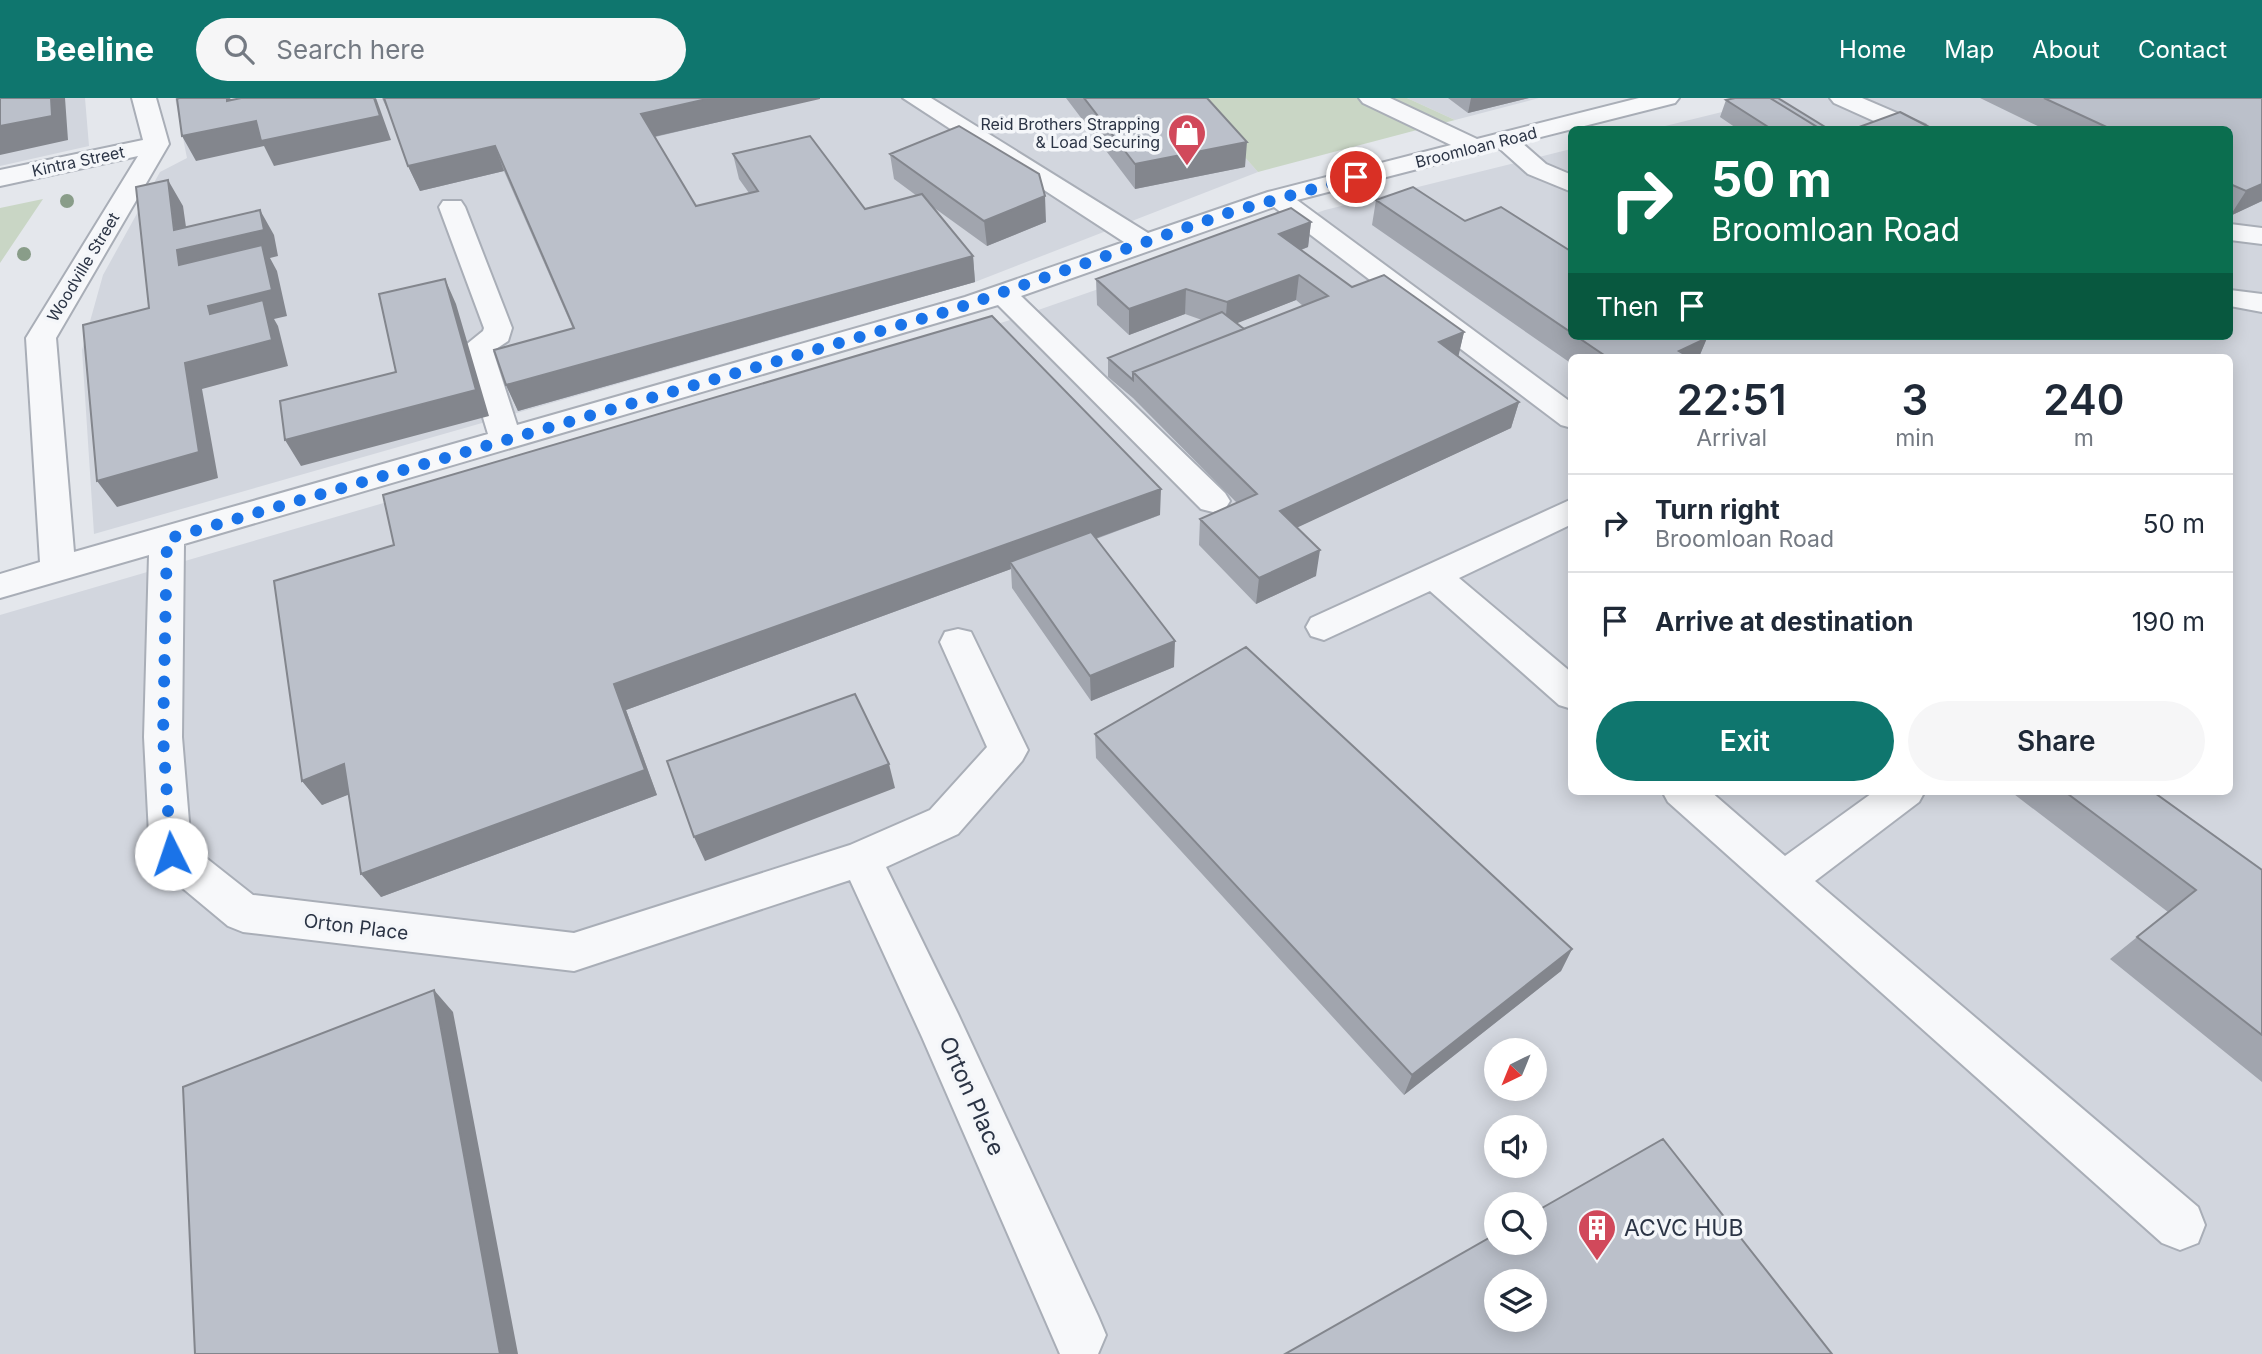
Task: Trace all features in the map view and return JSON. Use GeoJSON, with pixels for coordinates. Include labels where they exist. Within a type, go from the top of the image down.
{"type":"FeatureCollection","features":[{"type":"Feature","properties":{"kind":"street"},"geometry":{"type":"LineString","coordinates":[[915,98],[1145,243]]}},
{"type":"Feature","properties":{"kind":"street"},"geometry":{"type":"LineString","coordinates":[[1371,98],[1490,144],[1568,182]]}},
{"type":"Feature","properties":{"kind":"street","name":"Broomloan Road"},"geometry":{"type":"LineString","coordinates":[[0,586],[506,441],[1003,294],[1277,197],[1667,98]]}},
{"type":"Feature","properties":{"kind":"street"},"geometry":{"type":"LineString","coordinates":[[1842,98],[1907,126]]}},
{"type":"Feature","properties":{"kind":"street"},"geometry":{"type":"LineString","coordinates":[[148,99],[157,144]]}},
{"type":"Feature","properties":{"kind":"street","name":"Kintra Street"},"geometry":{"type":"LineString","coordinates":[[0,178],[157,144]]}},
{"type":"Feature","properties":{"kind":"street","name":"Woodville Street"},"geometry":{"type":"LineString","coordinates":[[58,571],[41,338],[157,144]]}},
{"type":"Feature","properties":{"kind":"street"},"geometry":{"type":"LineString","coordinates":[[1277,197],[1568,415]]}},
{"type":"Feature","properties":{"kind":"street"},"geometry":{"type":"LineString","coordinates":[[452,207],[498,328],[498,335],[492,341],[477,348],[506,441]]}},
{"type":"Feature","properties":{"kind":"street"},"geometry":{"type":"LineString","coordinates":[[2233,232],[2262,236]]}},
{"type":"Feature","properties":{"kind":"street"},"geometry":{"type":"LineString","coordinates":[[1003,294],[1213,501]]}},
{"type":"Feature","properties":{"kind":"street"},"geometry":{"type":"LineString","coordinates":[[2233,298],[2262,303]]}},
{"type":"Feature","properties":{"kind":"street"},"geometry":{"type":"LineString","coordinates":[[1324,627],[1568,512]]}},
{"type":"Feature","properties":{"kind":"street","name":"Orton Place"},"geometry":{"type":"LineString","coordinates":[[167,539],[163,737],[171,854],[243,913],[575,952],[861,859],[944,822],[1009,750],[958,642]]}},
{"type":"Feature","properties":{"kind":"street"},"geometry":{"type":"LineString","coordinates":[[1435,576],[1568,692]]}},
{"type":"Feature","properties":{"kind":"street"},"geometry":{"type":"LineString","coordinates":[[1687,795],[2180,1225]]}},
{"type":"Feature","properties":{"kind":"street"},"geometry":{"type":"LineString","coordinates":[[1784,880],[1901,795]]}},
{"type":"Feature","properties":{"kind":"street","name":"Orton Place"},"geometry":{"type":"LineString","coordinates":[[861,859],[942,1029],[1079,1335]]}},
{"type":"Feature","properties":{"kind":"shaded area"},"geometry":{"type":"Polygon","coordinates":[[[0,98],[85,98],[89,146],[0,166],[0,98]]]}},
{"type":"Feature","properties":{"kind":"shaded area"},"geometry":{"type":"Polygon","coordinates":[[[175,98],[1192,98],[1258,172],[975,282],[94,534],[82,350],[103,275],[160,172],[187,158],[175,98]]]}},
{"type":"Feature","properties":{"kind":"shaded area"},"geometry":{"type":"Polygon","coordinates":[[[1407,98],[1539,98],[1455,120],[1407,98]]]}},
{"type":"Feature","properties":{"kind":"shaded area"},"geometry":{"type":"Polygon","coordinates":[[[1760,98],[2262,98],[2262,1354],[0,1354],[0,615],[1007,321],[1325,210],[1568,150],[1568,340],[2233,340],[2233,126],[1665,126],[1722,112],[1760,98]]]}},
{"type":"Feature","properties":{"kind":"green space"},"geometry":{"type":"Polygon","coordinates":[[[1192,98],[1407,98],[1455,120],[1258,172],[1192,98]]]}},
{"type":"Feature","properties":{"kind":"green space"},"geometry":{"type":"Polygon","coordinates":[[[43,199],[0,263],[0,208],[43,199]]]}},
{"type":"Feature","properties":{"kind":"building"},"geometry":{"type":"Polygon","coordinates":[[[0,98],[51,98],[52,116],[0,126],[0,98]]]}},
{"type":"Feature","properties":{"kind":"building"},"geometry":{"type":"Polygon","coordinates":[[[179,98],[227,98],[227,101],[241,98],[374,98],[380,116],[261,141],[256,121],[182,136],[179,98]]]}},
{"type":"Feature","properties":{"kind":"building"},"geometry":{"type":"Polygon","coordinates":[[[384,98],[711,98],[641,114],[696,206],[758,191],[733,154],[810,136],[865,209],[922,194],[973,256],[506,385],[494,350],[574,328],[495,146],[408,166],[384,98]]]}},
{"type":"Feature","properties":{"kind":"building"},"geometry":{"type":"Polygon","coordinates":[[[1084,98],[1207,98],[1247,142],[1135,164],[1084,98]]]}},
{"type":"Feature","properties":{"kind":"building"},"geometry":{"type":"Polygon","coordinates":[[[1770,98],[1816,126],[1767,126],[1726,100],[1770,98]]]}},
{"type":"Feature","properties":{"kind":"building"},"geometry":{"type":"Polygon","coordinates":[[[1770,98],[1778,98],[1824,126],[1816,126],[1770,98]]]}},
{"type":"Feature","properties":{"kind":"building"},"geometry":{"type":"Polygon","coordinates":[[[2044,98],[2262,98],[2262,184],[2246,191],[2233,185],[2233,126],[2104,126],[2044,98]]]}},
{"type":"Feature","properties":{"kind":"building"},"geometry":{"type":"Polygon","coordinates":[[[1900,112],[1927,126],[1862,126],[1900,112]]]}},
{"type":"Feature","properties":{"kind":"building"},"geometry":{"type":"Polygon","coordinates":[[[959,126],[1039,174],[1045,196],[984,221],[890,154],[959,126]]]}},
{"type":"Feature","properties":{"kind":"building"},"geometry":{"type":"Polygon","coordinates":[[[168,180],[174,230],[260,210],[264,230],[177,250],[179,265],[262,245],[272,290],[208,306],[210,314],[263,300],[272,340],[185,363],[199,452],[97,481],[83,325],[149,308],[136,187],[168,180]]]}},
{"type":"Feature","properties":{"kind":"building"},"geometry":{"type":"Polygon","coordinates":[[[1413,187],[1465,221],[1501,207],[1568,249],[1568,330],[1376,200],[1413,187]]]}},
{"type":"Feature","properties":{"kind":"building"},"geometry":{"type":"Polygon","coordinates":[[[1291,208],[1311,222],[1279,234],[1352,287],[1384,275],[1464,332],[1439,342],[1519,402],[1280,511],[1320,550],[1259,578],[1200,519],[1257,494],[1133,372],[1328,296],[1299,275],[1227,302],[1186,289],[1129,309],[1096,279],[1291,208]]]}},
{"type":"Feature","properties":{"kind":"building"},"geometry":{"type":"Polygon","coordinates":[[[445,279],[476,390],[285,440],[280,401],[396,372],[379,294],[445,279]]]}},
{"type":"Feature","properties":{"kind":"building"},"geometry":{"type":"Polygon","coordinates":[[[1222,312],[1244,329],[1133,372],[1133,380],[1108,358],[1222,312]]]}},
{"type":"Feature","properties":{"kind":"building"},"geometry":{"type":"Polygon","coordinates":[[[992,316],[1161,489],[614,684],[645,770],[361,874],[344,764],[302,781],[274,581],[394,545],[383,495],[992,316]]]}},
{"type":"Feature","properties":{"kind":"building"},"geometry":{"type":"Polygon","coordinates":[[[1582,340],[1703,340],[1679,351],[1684,354],[1603,354],[1582,340]]]}},
{"type":"Feature","properties":{"kind":"building"},"geometry":{"type":"Polygon","coordinates":[[[1091,532],[1175,641],[1090,676],[1010,562],[1091,532]]]}},
{"type":"Feature","properties":{"kind":"building"},"geometry":{"type":"Polygon","coordinates":[[[1246,647],[1572,949],[1412,1075],[1095,734],[1246,647]]]}},
{"type":"Feature","properties":{"kind":"building"},"geometry":{"type":"Polygon","coordinates":[[[855,694],[889,764],[694,837],[667,761],[855,694]]]}},
{"type":"Feature","properties":{"kind":"building"},"geometry":{"type":"Polygon","coordinates":[[[2069,795],[2158,795],[2262,870],[2262,1035],[2137,937],[2196,890],[2069,795]]]}},
{"type":"Feature","properties":{"kind":"building"},"geometry":{"type":"Polygon","coordinates":[[[434,990],[500,1354],[195,1354],[183,1087],[434,990]]]}},
{"type":"Feature","properties":{"kind":"building","name":"ACVC HUB"},"geometry":{"type":"Polygon","coordinates":[[[1663,1139],[1832,1354],[1285,1354],[1484,1241],[1484,1255],[1547,1255],[1547,1205],[1663,1139]]]}},
{"type":"Feature","properties":{"kind":"place","name":"Reid Brothers Strapping & Load Securing"},"geometry":{"type":"Point","coordinates":[1187,167]}},
{"type":"Feature","properties":{"kind":"place","name":"ACVC HUB"},"geometry":{"type":"Point","coordinates":[1597,1262]}},
{"type":"Feature","properties":{"kind":"route"},"geometry":{"type":"LineString","coordinates":[[171,854],[163,737],[167,539],[952,310],[1056,276],[1231,212],[1356,177]]}}]}
